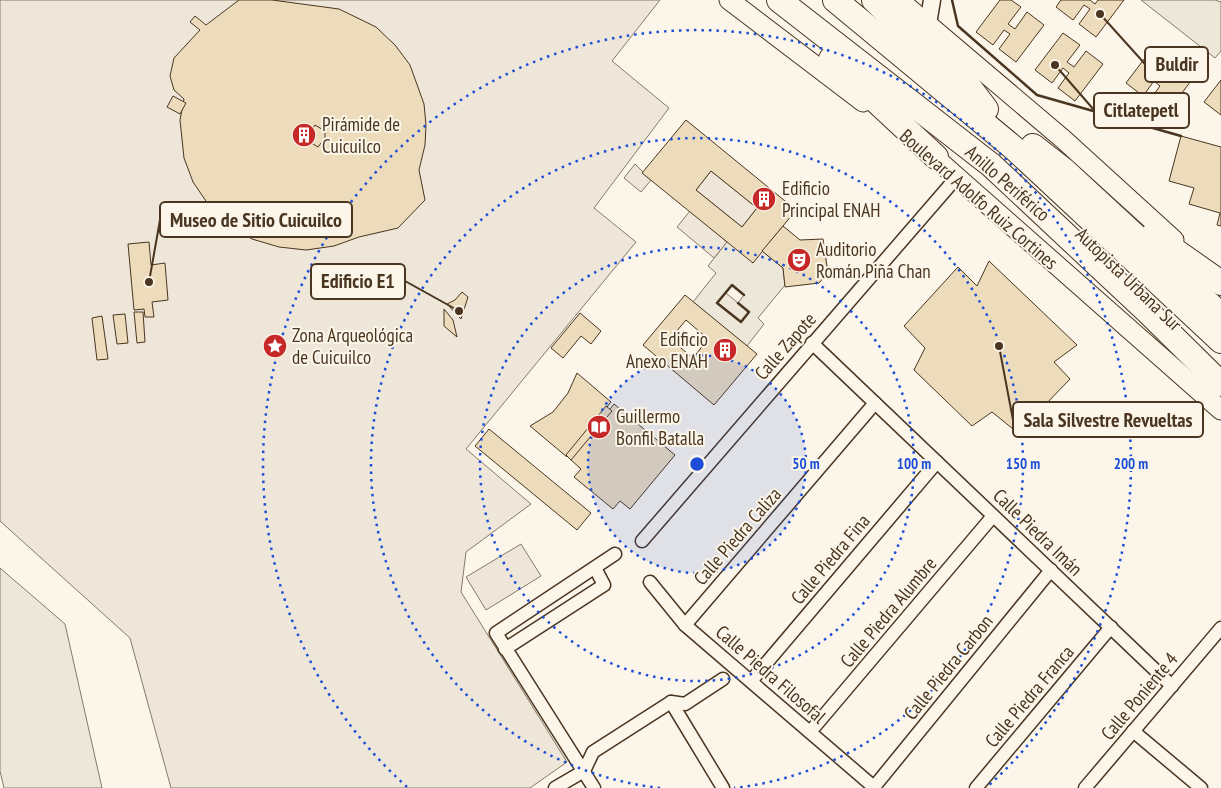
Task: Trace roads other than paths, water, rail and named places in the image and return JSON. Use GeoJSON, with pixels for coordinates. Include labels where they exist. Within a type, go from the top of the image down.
{"type":"FeatureCollection","features":[{"type":"Feature","properties":{"kind":"highway"},"geometry":{"type":"LineString","coordinates":[[768,0],[936,157]]}},
{"type":"Feature","properties":{"kind":"highway","name":"Anillo Periférico"},"geometry":{"type":"LineString","coordinates":[[779,0],[991,165],[1148,312],[1221,384]]}},
{"type":"Feature","properties":{"kind":"highway","name":"Autopista Urbana Sur"},"geometry":{"type":"LineString","coordinates":[[803,0],[900,77],[1072,224],[1221,368]]}},
{"type":"Feature","properties":{"kind":"highway","name":"Autopista Urbana Sur"},"geometry":{"type":"LineString","coordinates":[[835,0],[1014,148],[1221,341]]}},
{"type":"Feature","properties":{"kind":"highway"},"geometry":{"type":"LineString","coordinates":[[849,0],[1065,172],[1221,283]]}},
{"type":"Feature","properties":{"kind":"highway"},"geometry":{"type":"LineString","coordinates":[[874,0],[912,37],[967,84],[986,109]]}},
{"type":"Feature","properties":{"kind":"highway"},"geometry":{"type":"LineString","coordinates":[[1065,172],[1221,315]]}},
{"type":"Feature","properties":{"kind":"main road","name":"Boulevard Adolfo Ruiz Cortines"},"geometry":{"type":"LineString","coordinates":[[729,0],[936,157],[1221,410]]}},
{"type":"Feature","properties":{"kind":"main road"},"geometry":{"type":"LineString","coordinates":[[899,0],[1063,139],[1221,283]]}},
{"type":"Feature","properties":{"kind":"street"},"geometry":{"type":"LineString","coordinates":[[928,24],[932,0]]}},
{"type":"Feature","properties":{"kind":"street","name":"Calle Zapote"},"geometry":{"type":"LineString","coordinates":[[642,541],[957,177]]}},
{"type":"Feature","properties":{"kind":"street","name":"Calle Piedra Imán"},"geometry":{"type":"LineString","coordinates":[[812,343],[1172,686]]}},
{"type":"Feature","properties":{"kind":"street","name":"Calle Piedra Caliza"},"geometry":{"type":"LineString","coordinates":[[685,625],[875,403]]}},
{"type":"Feature","properties":{"kind":"street","name":"Calle Piedra Fina"},"geometry":{"type":"LineString","coordinates":[[752,680],[937,462]]}},
{"type":"Feature","properties":{"kind":"street","name":"Calle Piedra Alumbre"},"geometry":{"type":"LineString","coordinates":[[810,732],[994,516]]}},
{"type":"Feature","properties":{"kind":"street"},"geometry":{"type":"LineString","coordinates":[[594,788],[496,633],[616,554]]}},
{"type":"Feature","properties":{"kind":"street"},"geometry":{"type":"LineString","coordinates":[[505,649],[604,585],[595,568]]}},
{"type":"Feature","properties":{"kind":"street","name":"Calle Piedra Carbon"},"geometry":{"type":"LineString","coordinates":[[874,788],[1051,570]]}},
{"type":"Feature","properties":{"kind":"street","name":"Calle Piedra Filosofal"},"geometry":{"type":"LineString","coordinates":[[650,582],[685,625],[752,680],[874,788]]}},
{"type":"Feature","properties":{"kind":"street","name":"Calle Piedra Franca"},"geometry":{"type":"LineString","coordinates":[[976,788],[1111,627]]}},
{"type":"Feature","properties":{"kind":"street","name":"Calle Poniente 4"},"geometry":{"type":"LineString","coordinates":[[1085,788],[1221,628]]}},
{"type":"Feature","properties":{"kind":"street"},"geometry":{"type":"LineString","coordinates":[[555,788],[584,771],[593,752],[671,702],[685,704],[723,679]]}},
{"type":"Feature","properties":{"kind":"street"},"geometry":{"type":"LineString","coordinates":[[671,702],[723,788]]}},
{"type":"Feature","properties":{"kind":"street"},"geometry":{"type":"LineString","coordinates":[[1133,731],[1201,788]]}},
{"type":"Feature","properties":{"kind":"place","name":"Buldir"},"geometry":{"type":"Point","coordinates":[1100,14]}},
{"type":"Feature","properties":{"kind":"place","name":"Citlatepetl"},"geometry":{"type":"Point","coordinates":[1055,65]}},
{"type":"Feature","properties":{"kind":"place","name":"Pirámide de Cuicuilco"},"geometry":{"type":"Point","coordinates":[304,135]}},
{"type":"Feature","properties":{"kind":"place","name":"Edificio Principal ENAH"},"geometry":{"type":"Point","coordinates":[764,199]}},
{"type":"Feature","properties":{"kind":"place","name":"Auditorio Román Piña Chan"},"geometry":{"type":"Point","coordinates":[799,260]}},
{"type":"Feature","properties":{"kind":"place","name":"Museo de Sitio Cuicuilco"},"geometry":{"type":"Point","coordinates":[149,282]}},
{"type":"Feature","properties":{"kind":"place","name":"Edificio E1"},"geometry":{"type":"Point","coordinates":[459,311]}},
{"type":"Feature","properties":{"kind":"place","name":"Zona Arqueológica de Cuicuilco"},"geometry":{"type":"Point","coordinates":[275,346]}},
{"type":"Feature","properties":{"kind":"place","name":"Sala Silvestre Revueltas"},"geometry":{"type":"Point","coordinates":[999,346]}},
{"type":"Feature","properties":{"kind":"place","name":"Edificio Anexo ENAH"},"geometry":{"type":"Point","coordinates":[725,350]}},
{"type":"Feature","properties":{"kind":"place","name":"Guillermo Bonfil Batalla"},"geometry":{"type":"Point","coordinates":[599,427]}}]}
